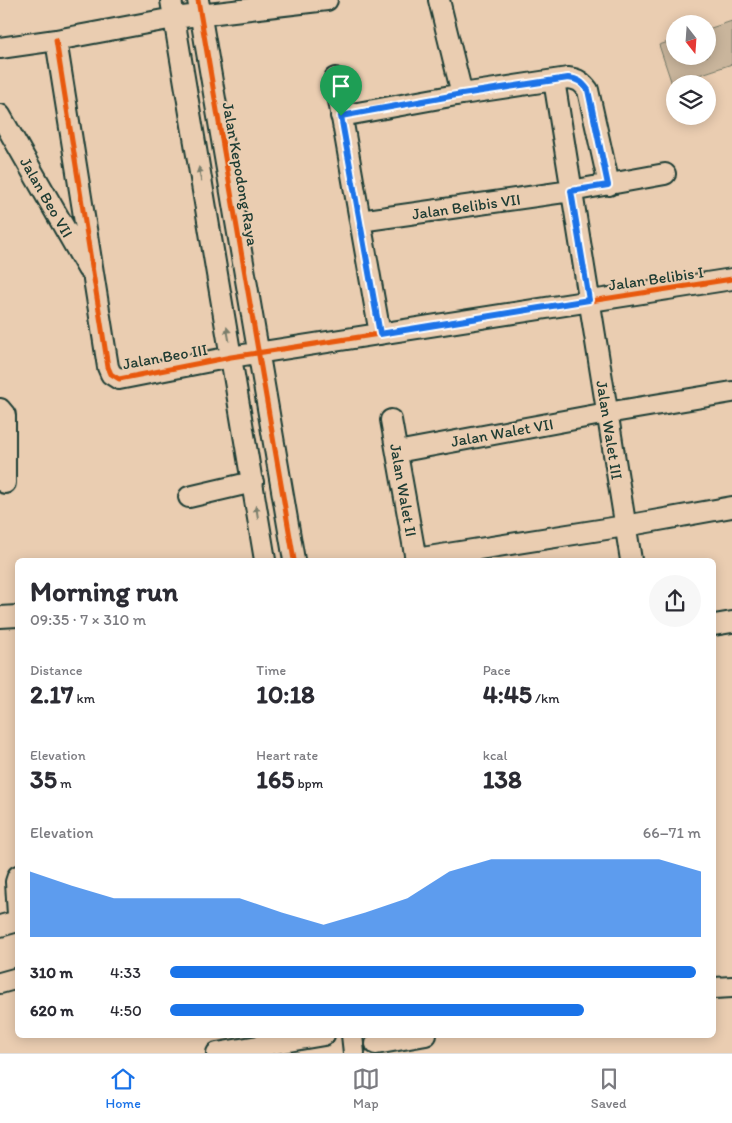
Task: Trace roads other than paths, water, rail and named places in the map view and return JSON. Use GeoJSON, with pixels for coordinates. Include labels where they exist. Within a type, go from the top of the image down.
{"type":"FeatureCollection","features":[{"type":"Feature","properties":{"kind":"street"},"geometry":{"type":"LineString","coordinates":[[0,48],[56,40],[172,9],[321,0]]}},
{"type":"Feature","properties":{"kind":"street"},"geometry":{"type":"LineString","coordinates":[[439,0],[462,94]]}},
{"type":"Feature","properties":{"kind":"street","name":"Jalan Kepodong Raya"},"geometry":{"type":"LineString","coordinates":[[200,7],[294,558]]}},
{"type":"Feature","properties":{"kind":"street"},"geometry":{"type":"LineString","coordinates":[[172,9],[266,558]]}},
{"type":"Feature","properties":{"kind":"street"},"geometry":{"type":"LineString","coordinates":[[56,40],[94,280]]}},
{"type":"Feature","properties":{"kind":"street"},"geometry":{"type":"LineString","coordinates":[[335,78],[380,334]]}},
{"type":"Feature","properties":{"kind":"street"},"geometry":{"type":"LineString","coordinates":[[341,116],[462,94],[554,80],[577,79],[588,90],[608,185]]}},
{"type":"Feature","properties":{"kind":"street","name":"Jalan Walet III"},"geometry":{"type":"LineString","coordinates":[[554,80],[631,558]]}},
{"type":"Feature","properties":{"kind":"street","name":"Jalan Beo VII"},"geometry":{"type":"LineString","coordinates":[[0,115],[94,280]]}},
{"type":"Feature","properties":{"kind":"street","name":"Jalan Belibis VII"},"geometry":{"type":"LineString","coordinates":[[360,221],[571,191],[664,174]]}},
{"type":"Feature","properties":{"kind":"street","name":"Jalan Belibis I"},"geometry":{"type":"LineString","coordinates":[[258,353],[732,279]]}},
{"type":"Feature","properties":{"kind":"street","name":"Jalan Beo III"},"geometry":{"type":"LineString","coordinates":[[94,280],[108,367],[114,376],[119,379],[232,357]]}},
{"type":"Feature","properties":{"kind":"street"},"geometry":{"type":"LineString","coordinates":[[232,357],[258,353]]}},
{"type":"Feature","properties":{"kind":"street","name":"Jalan Walet VII"},"geometry":{"type":"LineString","coordinates":[[397,452],[732,392]]}},
{"type":"Feature","properties":{"kind":"street"},"geometry":{"type":"LineString","coordinates":[[0,409],[5,415],[6,483]]}},
{"type":"Feature","properties":{"kind":"street","name":"Jalan Walet II"},"geometry":{"type":"LineString","coordinates":[[392,420],[416,558]]}},
{"type":"Feature","properties":{"kind":"street"},"geometry":{"type":"LineString","coordinates":[[189,497],[253,482]]}},
{"type":"Feature","properties":{"kind":"street"},"geometry":{"type":"LineString","coordinates":[[422,558],[732,507]]}},
{"type":"Feature","properties":{"kind":"street"},"geometry":{"type":"LineString","coordinates":[[0,617],[15,616]]}},
{"type":"Feature","properties":{"kind":"street"},"geometry":{"type":"LineString","coordinates":[[716,625],[732,622]]}},
{"type":"Feature","properties":{"kind":"street"},"geometry":{"type":"LineString","coordinates":[[0,926],[15,922]]}},
{"type":"Feature","properties":{"kind":"street"},"geometry":{"type":"LineString","coordinates":[[0,983],[15,979]]}},
{"type":"Feature","properties":{"kind":"street"},"geometry":{"type":"LineString","coordinates":[[716,988],[732,987]]}},
{"type":"Feature","properties":{"kind":"street"},"geometry":{"type":"LineString","coordinates":[[225,1046],[297,1038]]}},
{"type":"Feature","properties":{"kind":"street"},"geometry":{"type":"LineString","coordinates":[[352,1038],[354,1053]]}},
{"type":"Feature","properties":{"kind":"street"},"geometry":{"type":"LineString","coordinates":[[376,1044],[409,1038]]}}]}
